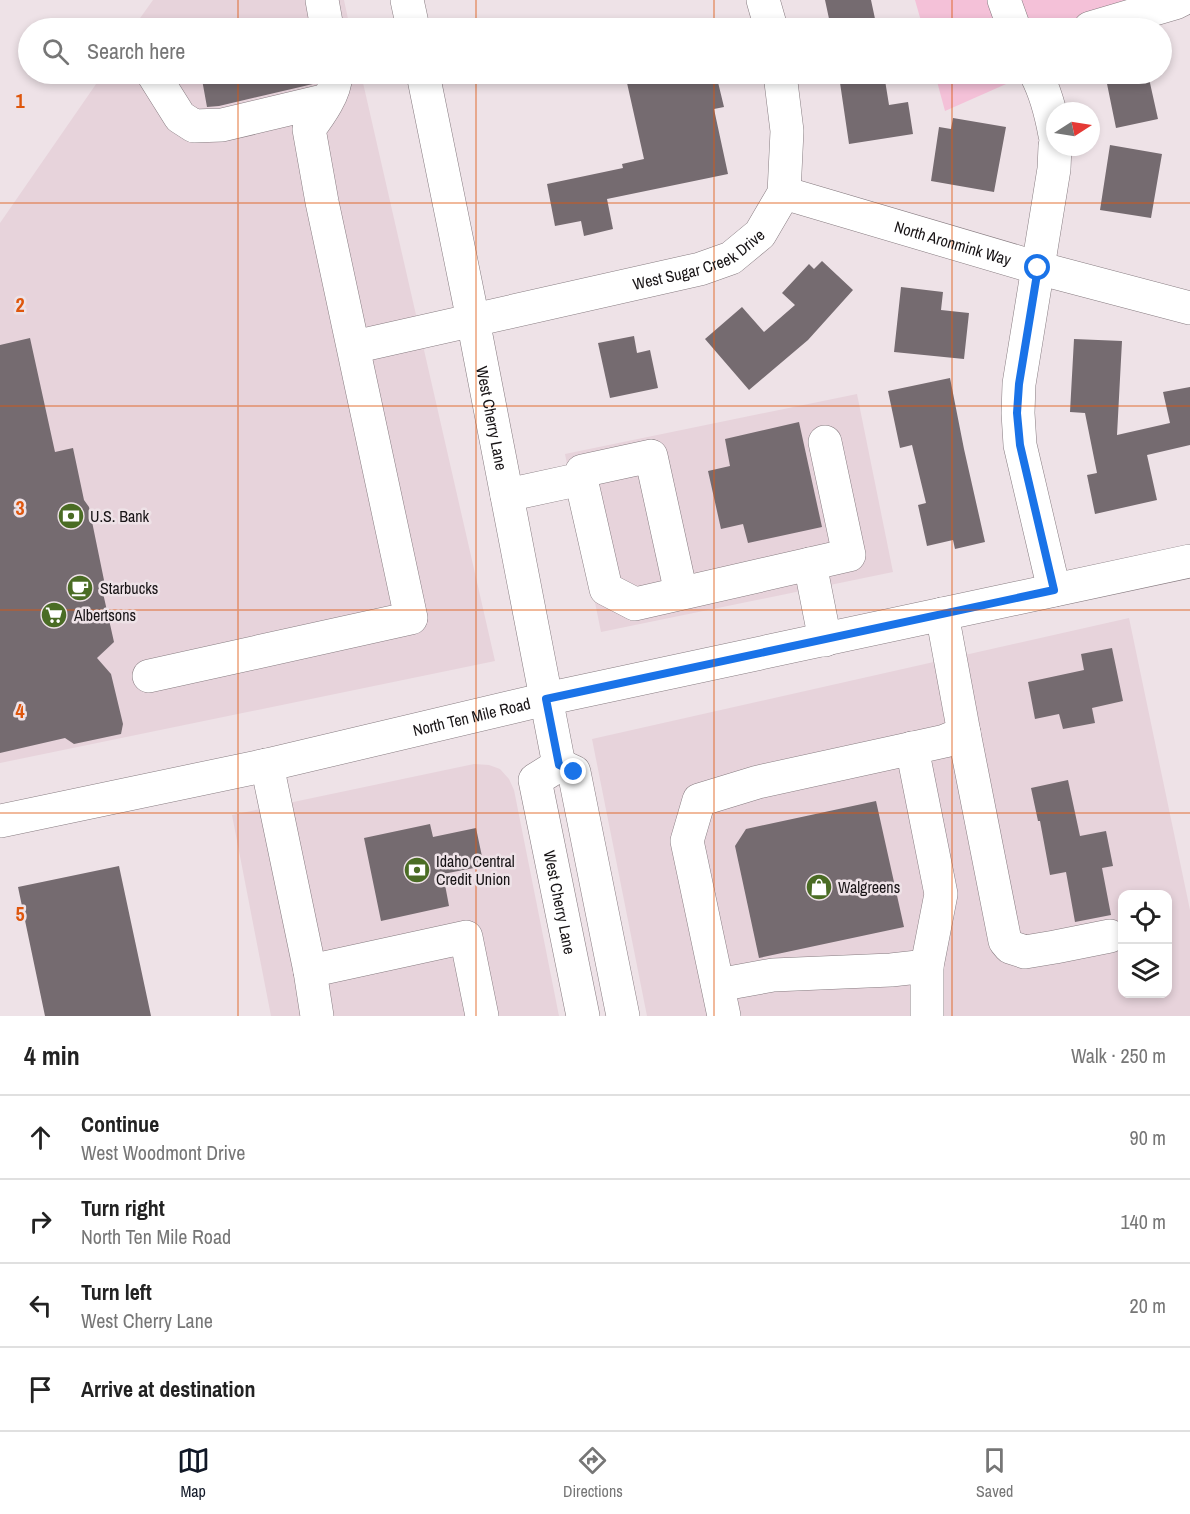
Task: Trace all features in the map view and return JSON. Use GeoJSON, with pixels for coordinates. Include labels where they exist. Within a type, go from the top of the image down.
{"type":"FeatureCollection","features":[{"type":"Feature","properties":{"kind":"main road"},"geometry":{"type":"LineString","coordinates":[[322,0],[325,18]]}},
{"type":"Feature","properties":{"kind":"main road"},"geometry":{"type":"LineString","coordinates":[[407,0],[411,18]]}},
{"type":"Feature","properties":{"kind":"main road"},"geometry":{"type":"LineString","coordinates":[[763,0],[768,18]]}},
{"type":"Feature","properties":{"kind":"main road"},"geometry":{"type":"LineString","coordinates":[[1004,0],[1010,18]]}},
{"type":"Feature","properties":{"kind":"main road"},"geometry":{"type":"LineString","coordinates":[[1124,18],[1181,0]]}},
{"type":"Feature","properties":{"kind":"main road"},"geometry":{"type":"LineString","coordinates":[[159,84],[180,117],[194,126],[222,125],[331,87]]}},
{"type":"Feature","properties":{"kind":"main road","name":"West Cherry Lane"},"geometry":{"type":"LineString","coordinates":[[425,84],[559,765],[535,780],[583,1016]]}},
{"type":"Feature","properties":{"kind":"main road","name":"West Sugar Creek Drive"},"geometry":{"type":"LineString","coordinates":[[354,347],[700,269],[731,258],[760,234],[784,193],[787,131],[781,84]]}},
{"type":"Feature","properties":{"kind":"main road"},"geometry":{"type":"LineString","coordinates":[[1041,84],[1048,102]]}},
{"type":"Feature","properties":{"kind":"main road"},"geometry":{"type":"LineString","coordinates":[[148,676],[411,618],[322,201],[309,129],[324,108],[331,87]]}},
{"type":"Feature","properties":{"kind":"main road"},"geometry":{"type":"LineString","coordinates":[[1054,590],[1020,445],[1017,413],[1019,384],[1055,156]]}},
{"type":"Feature","properties":{"kind":"main road","name":"North Aronmink Way"},"geometry":{"type":"LineString","coordinates":[[784,193],[1038,268],[1190,308]]}},
{"type":"Feature","properties":{"kind":"main road"},"geometry":{"type":"LineString","coordinates":[[681,593],[651,456],[582,471],[581,479],[606,589],[635,604],[849,555],[825,442]]}},
{"type":"Feature","properties":{"kind":"main road"},"geometry":{"type":"LineString","coordinates":[[507,495],[581,479]]}},
{"type":"Feature","properties":{"kind":"main road","name":"North Ten Mile Road"},"geometry":{"type":"LineString","coordinates":[[0,821],[267,765],[546,699],[1190,561]]}},
{"type":"Feature","properties":{"kind":"main road"},"geometry":{"type":"LineString","coordinates":[[810,564],[825,640]]}},
{"type":"Feature","properties":{"kind":"main road"},"geometry":{"type":"LineString","coordinates":[[942,614],[1005,941],[1010,947],[1025,952],[1110,936]]}},
{"type":"Feature","properties":{"kind":"main road"},"geometry":{"type":"LineString","coordinates":[[927,966],[891,970],[773,975],[721,1000],[687,841],[699,800],[758,782],[945,741],[964,733]]}},
{"type":"Feature","properties":{"kind":"main road"},"geometry":{"type":"LineString","coordinates":[[912,748],[941,894],[927,966],[927,1016]]}},
{"type":"Feature","properties":{"kind":"main road"},"geometry":{"type":"LineString","coordinates":[[267,765],[310,971],[317,1016]]}},
{"type":"Feature","properties":{"kind":"main road"},"geometry":{"type":"LineString","coordinates":[[559,765],[574,772],[623,1016]]}},
{"type":"Feature","properties":{"kind":"main road"},"geometry":{"type":"LineString","coordinates":[[310,971],[466,937],[482,1016]]}},
{"type":"Feature","properties":{"kind":"shaded area"},"geometry":{"type":"Polygon","coordinates":[[[153,0],[344,0],[348,18],[140,18],[153,0]]]}},
{"type":"Feature","properties":{"kind":"shaded area"},"geometry":{"type":"Polygon","coordinates":[[[915,0],[1190,0],[1190,13],[1172,19],[920,18],[915,0]]]}},
{"type":"Feature","properties":{"kind":"shaded area"},"geometry":{"type":"Polygon","coordinates":[[[96,84],[363,84],[495,661],[0,763],[0,223],[96,84]]]}},
{"type":"Feature","properties":{"kind":"shaded area"},"geometry":{"type":"Polygon","coordinates":[[[938,84],[1006,84],[945,111],[938,84]]]}},
{"type":"Feature","properties":{"kind":"shaded area"},"geometry":{"type":"Polygon","coordinates":[[[857,394],[893,572],[601,632],[565,454],[857,394]]]}},
{"type":"Feature","properties":{"kind":"shaded area"},"geometry":{"type":"Polygon","coordinates":[[[1129,618],[1190,910],[1190,1016],[647,1016],[592,739],[1129,618]]]}},
{"type":"Feature","properties":{"kind":"shaded area"},"geometry":{"type":"Polygon","coordinates":[[[474,764],[489,765],[500,769],[509,779],[514,790],[559,1016],[271,1016],[232,815],[474,764]]]}},
{"type":"Feature","properties":{"kind":"building"},"geometry":{"type":"Polygon","coordinates":[[[825,0],[871,0],[875,18],[829,18],[825,0]]]}},
{"type":"Feature","properties":{"kind":"building"},"geometry":{"type":"Polygon","coordinates":[[[203,84],[313,84],[219,106],[207,107],[203,84]]]}},
{"type":"Feature","properties":{"kind":"building"},"geometry":{"type":"Polygon","coordinates":[[[627,84],[718,84],[724,107],[714,109],[728,174],[607,199],[613,229],[584,236],[581,221],[555,226],[547,184],[623,168],[622,164],[644,159],[627,84]]]}},
{"type":"Feature","properties":{"kind":"building"},"geometry":{"type":"Polygon","coordinates":[[[840,84],[886,84],[889,105],[908,102],[913,134],[849,144],[840,84]]]}},
{"type":"Feature","properties":{"kind":"building"},"geometry":{"type":"Polygon","coordinates":[[[1107,84],[1150,84],[1158,119],[1116,128],[1107,84]]]}},
{"type":"Feature","properties":{"kind":"building"},"geometry":{"type":"Polygon","coordinates":[[[953,118],[1006,127],[994,192],[931,181],[939,127],[951,129],[953,118]]]}},
{"type":"Feature","properties":{"kind":"building"},"geometry":{"type":"Polygon","coordinates":[[[1110,145],[1162,154],[1151,218],[1100,210],[1110,145]]]}},
{"type":"Feature","properties":{"kind":"building"},"geometry":{"type":"Polygon","coordinates":[[[822,261],[853,290],[808,340],[749,390],[705,339],[742,307],[764,332],[795,305],[782,293],[809,264],[814,269],[822,261]]]}},
{"type":"Feature","properties":{"kind":"building"},"geometry":{"type":"Polygon","coordinates":[[[901,287],[943,292],[941,310],[969,313],[964,359],[894,352],[901,287]]]}},
{"type":"Feature","properties":{"kind":"building"},"geometry":{"type":"Polygon","coordinates":[[[634,336],[637,353],[650,350],[658,388],[610,398],[598,343],[634,336]]]}},
{"type":"Feature","properties":{"kind":"building","name":"Albertsons"},"geometry":{"type":"Polygon","coordinates":[[[30,338],[55,452],[73,448],[84,500],[89,507],[105,585],[103,593],[114,642],[97,658],[111,674],[123,724],[121,734],[74,744],[65,738],[0,753],[0,345],[30,338]]]}},
{"type":"Feature","properties":{"kind":"building"},"geometry":{"type":"Polygon","coordinates":[[[1074,339],[1122,341],[1117,435],[1170,423],[1163,392],[1190,387],[1190,445],[1147,455],[1157,500],[1095,514],[1087,475],[1097,473],[1085,413],[1070,412],[1074,339]]]}},
{"type":"Feature","properties":{"kind":"building"},"geometry":{"type":"Polygon","coordinates":[[[950,378],[985,542],[955,549],[953,540],[927,546],[918,505],[926,503],[912,445],[900,448],[888,391],[950,378]]]}},
{"type":"Feature","properties":{"kind":"building"},"geometry":{"type":"Polygon","coordinates":[[[799,422],[822,527],[748,543],[743,524],[721,529],[708,471],[730,466],[725,439],[799,422]]]}},
{"type":"Feature","properties":{"kind":"building"},"geometry":{"type":"Polygon","coordinates":[[[1112,648],[1123,701],[1092,708],[1095,723],[1063,729],[1059,714],[1035,719],[1028,682],[1084,670],[1081,654],[1112,648]]]}},
{"type":"Feature","properties":{"kind":"building"},"geometry":{"type":"Polygon","coordinates":[[[1068,780],[1080,836],[1106,831],[1113,866],[1102,868],[1111,915],[1075,922],[1066,872],[1050,875],[1031,788],[1068,780]]]}},
{"type":"Feature","properties":{"kind":"building","name":"Walgreens"},"geometry":{"type":"Polygon","coordinates":[[[876,801],[904,927],[759,958],[735,846],[746,829],[876,801]]]}},
{"type":"Feature","properties":{"kind":"building","name":"Idaho Central Credit Union"},"geometry":{"type":"Polygon","coordinates":[[[430,824],[433,837],[476,828],[484,866],[443,874],[449,906],[381,921],[364,838],[430,824]]]}},
{"type":"Feature","properties":{"kind":"building"},"geometry":{"type":"Polygon","coordinates":[[[119,866],[151,1016],[45,1016],[18,887],[119,866]]]}},
{"type":"Feature","properties":{"kind":"place","name":"U.S. Bank"},"geometry":{"type":"Point","coordinates":[71,516]}},
{"type":"Feature","properties":{"kind":"place","name":"Starbucks"},"geometry":{"type":"Point","coordinates":[80,588]}},
{"type":"Feature","properties":{"kind":"place","name":"Albertsons"},"geometry":{"type":"Point","coordinates":[54,615]}},
{"type":"Feature","properties":{"kind":"place","name":"Idaho Central Credit Union"},"geometry":{"type":"Point","coordinates":[417,870]}},
{"type":"Feature","properties":{"kind":"place","name":"Walgreens"},"geometry":{"type":"Point","coordinates":[819,887]}},
{"type":"Feature","properties":{"kind":"route"},"geometry":{"type":"LineString","coordinates":[[574,772],[559,765],[546,699],[1054,590],[1020,445],[1017,413],[1019,384],[1038,268]]}}]}
